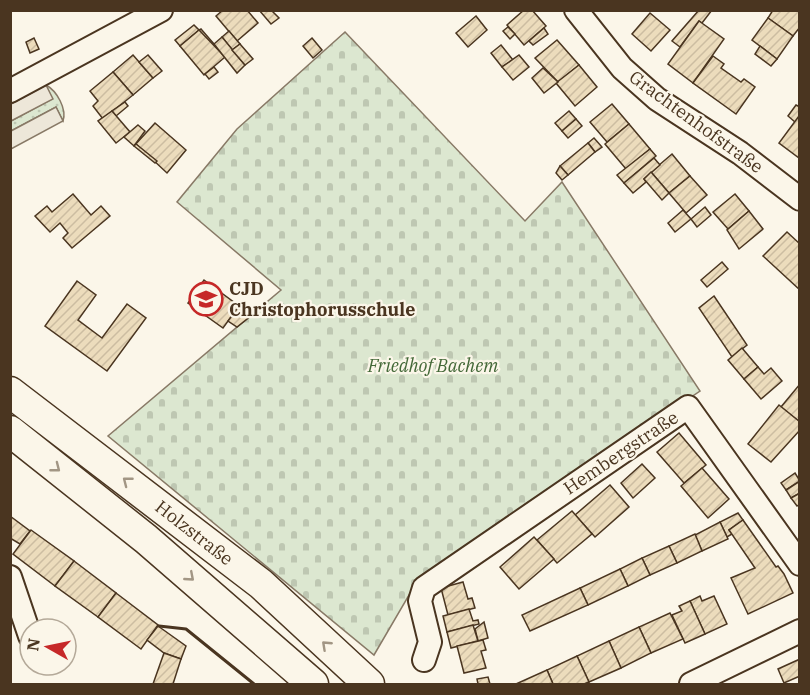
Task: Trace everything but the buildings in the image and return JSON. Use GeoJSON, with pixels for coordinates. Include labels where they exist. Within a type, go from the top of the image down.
{"type":"FeatureCollection","features":[{"type":"Feature","properties":{"kind":"main road","name":"Holzstraße"},"geometry":{"type":"LineString","coordinates":[[10,392],[261,584],[369,684]]}},
{"type":"Feature","properties":{"kind":"main road","name":"Holzstraße"},"geometry":{"type":"LineString","coordinates":[[10,431],[146,539],[313,684]]}},
{"type":"Feature","properties":{"kind":"street"},"geometry":{"type":"LineString","coordinates":[[10,91],[161,10]]}},
{"type":"Feature","properties":{"kind":"street","name":"Grachtenhofstraße"},"geometry":{"type":"LineString","coordinates":[[576,10],[622,68],[657,99],[740,153],[800,199]]}},
{"type":"Feature","properties":{"kind":"street","name":"Hembergstraße"},"geometry":{"type":"LineString","coordinates":[[424,660],[430,642],[420,601],[424,588],[688,407],[800,564]]}},
{"type":"Feature","properties":{"kind":"street"},"geometry":{"type":"LineString","coordinates":[[10,577],[24,617]]}},
{"type":"Feature","properties":{"kind":"street"},"geometry":{"type":"LineString","coordinates":[[691,684],[716,679],[800,631]]}},
{"type":"Feature","properties":{"kind":"green space","name":"Friedhof Bachem"},"geometry":{"type":"Polygon","coordinates":[[[345,32],[525,221],[562,182],[700,391],[416,583],[374,655],[108,436],[281,290],[177,202],[237,129],[345,32]]]}},
{"type":"Feature","properties":{"kind":"green space"},"geometry":{"type":"Polygon","coordinates":[[[46,85],[54,91],[60,101],[64,111],[63,121],[56,107],[11,131],[11,121],[52,99],[46,85]]]}},
{"type":"Feature","properties":{"kind":"shaded area"},"geometry":{"type":"Polygon","coordinates":[[[46,85],[53,99],[11,121],[11,104],[46,85]]]}},
{"type":"Feature","properties":{"kind":"shaded area"},"geometry":{"type":"Polygon","coordinates":[[[56,107],[63,121],[11,149],[11,131],[56,107]]]}},
{"type":"Feature","properties":{"kind":"wall"},"geometry":{"type":"LineString","coordinates":[[159,626],[186,629],[254,684]]}},
{"type":"Feature","properties":{"kind":"place","name":"CJD Christophorusschule"},"geometry":{"type":"Point","coordinates":[206,299]}}]}
